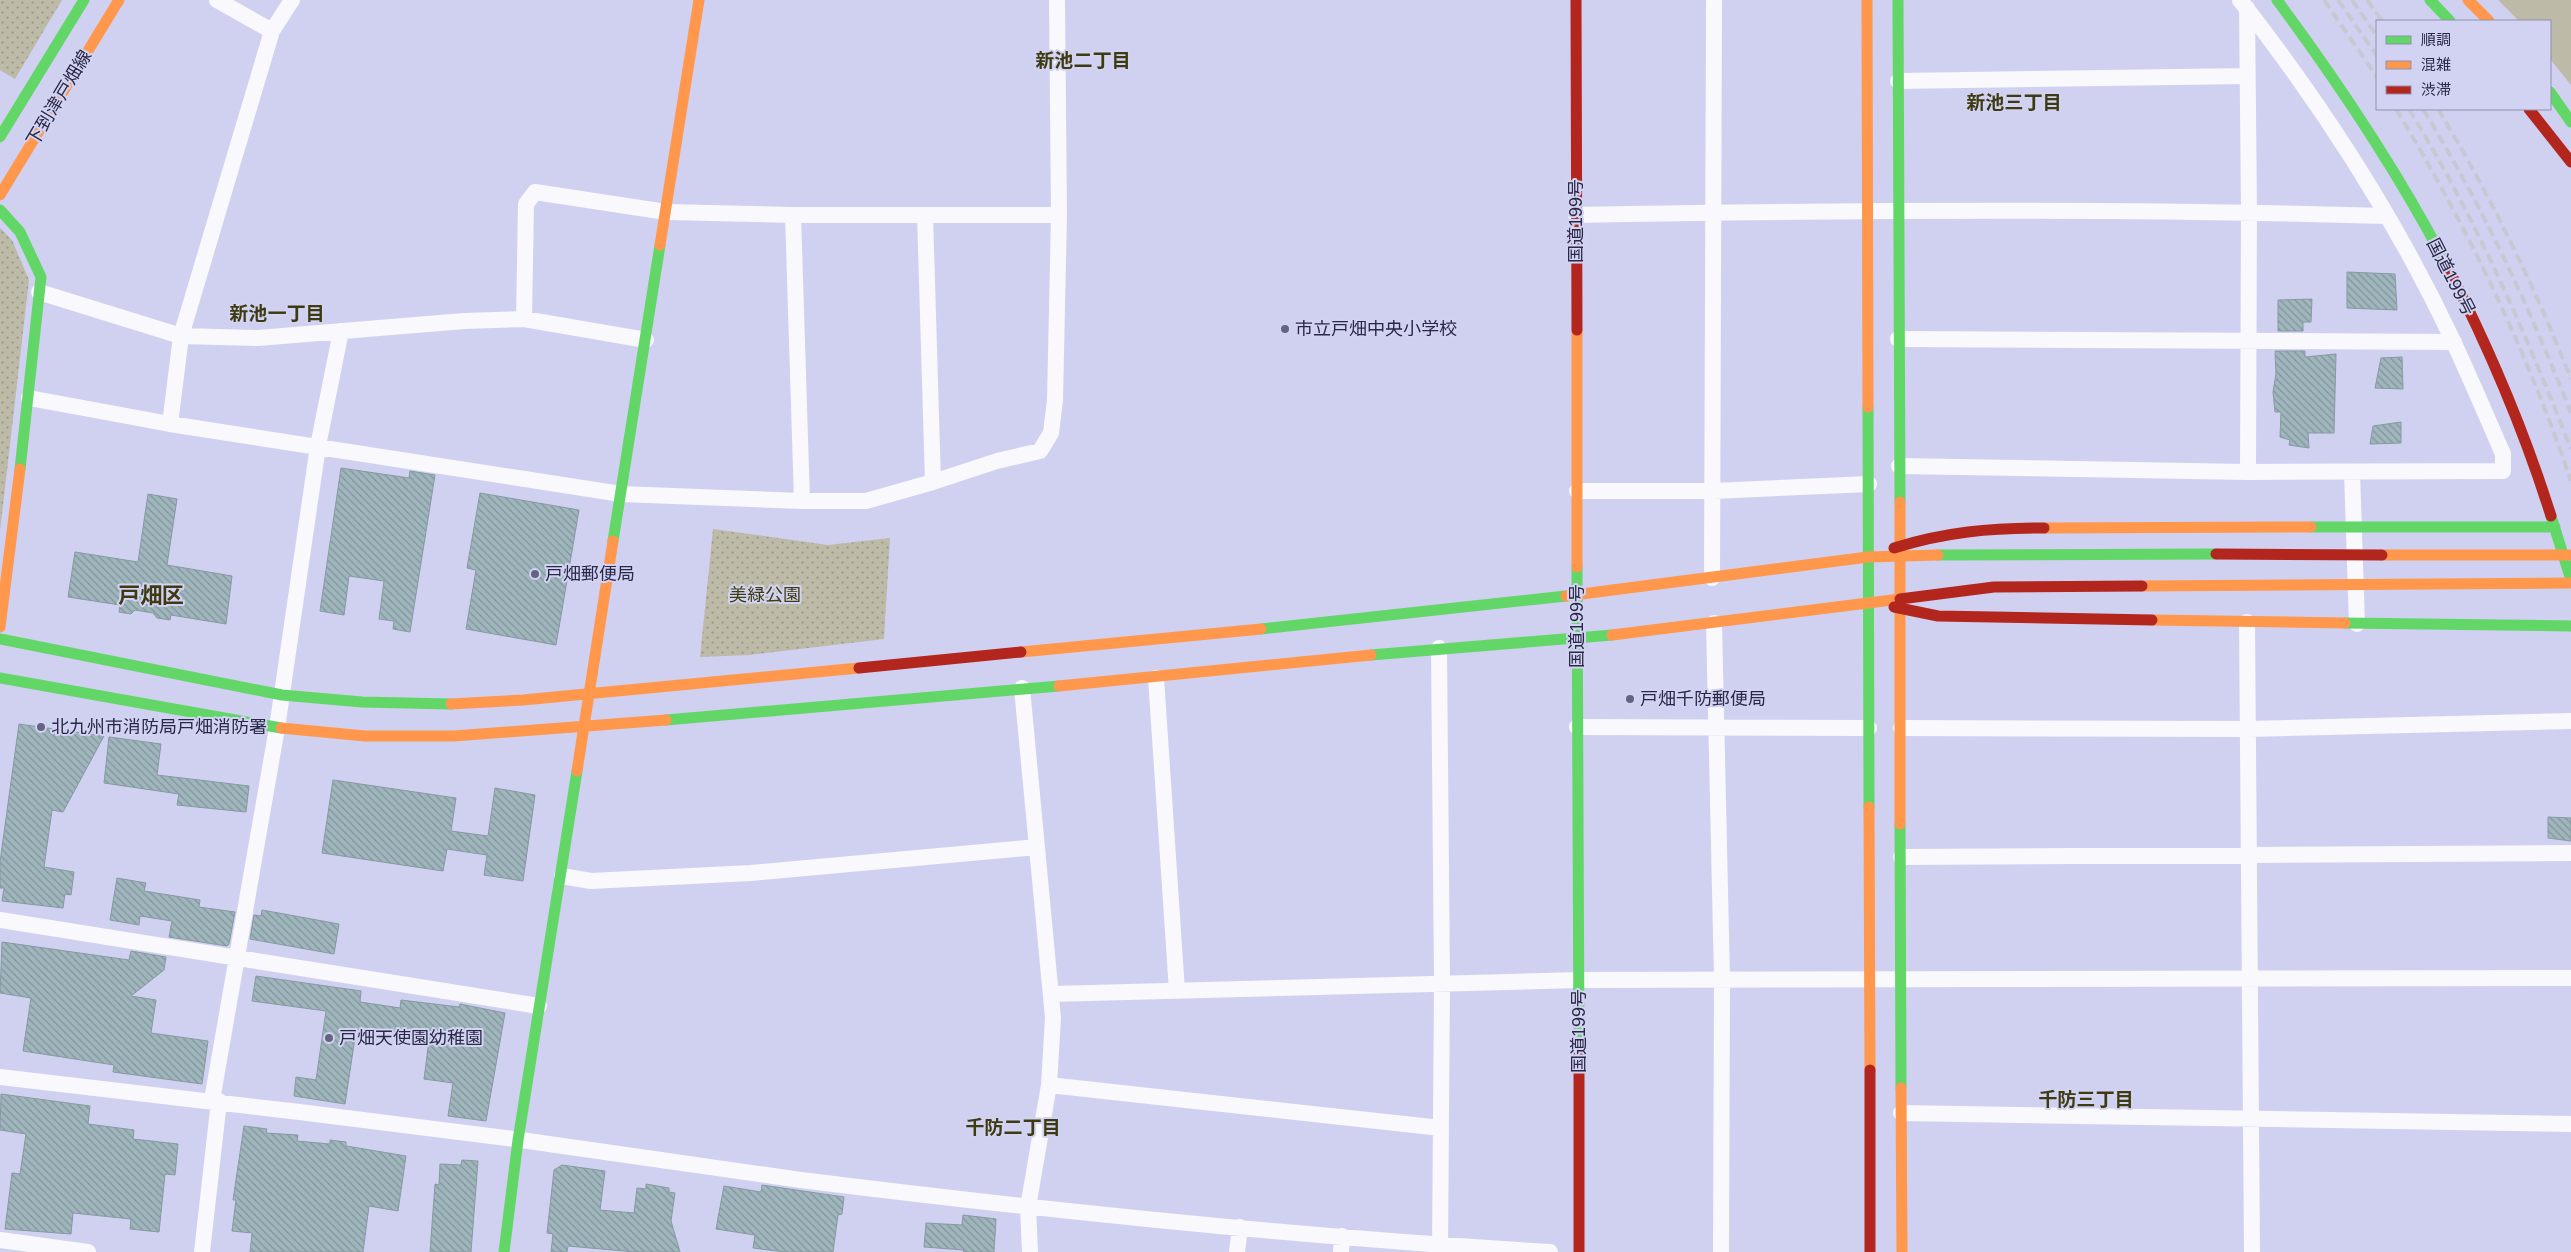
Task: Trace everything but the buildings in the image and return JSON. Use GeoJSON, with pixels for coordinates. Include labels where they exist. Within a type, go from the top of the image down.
{"type":"FeatureCollection","features":[{"type":"Feature","properties":{"kind":"main road","name":"下到津戸畑線"},"geometry":{"type":"LineString","coordinates":[[0,138],[84,0]]}},
{"type":"Feature","properties":{"kind":"main road","name":"下到津戸畑線"},"geometry":{"type":"LineString","coordinates":[[0,195],[119,0]]}},
{"type":"Feature","properties":{"kind":"main road"},"geometry":{"type":"LineString","coordinates":[[504,1252],[518,1140],[562,876],[699,0]]}},
{"type":"Feature","properties":{"kind":"main road","name":"国道199号"},"geometry":{"type":"LineString","coordinates":[[1576,0],[1580,1252]]}},
{"type":"Feature","properties":{"kind":"main road"},"geometry":{"type":"LineString","coordinates":[[1867,0],[1870,1252]]}},
{"type":"Feature","properties":{"kind":"main road"},"geometry":{"type":"LineString","coordinates":[[1898,0],[1898,339],[1902,604],[1902,1252]]}},
{"type":"Feature","properties":{"kind":"main road","name":"国道199号"},"geometry":{"type":"LineString","coordinates":[[2278,0],[2353,106],[2431,238],[2471,316],[2517,418],[2555,527],[2571,582]]}},
{"type":"Feature","properties":{"kind":"main road"},"geometry":{"type":"LineString","coordinates":[[2430,0],[2449,20]]}},
{"type":"Feature","properties":{"kind":"main road"},"geometry":{"type":"LineString","coordinates":[[2468,0],[2488,20]]}},
{"type":"Feature","properties":{"kind":"main road"},"geometry":{"type":"LineString","coordinates":[[2551,93],[2571,122]]}},
{"type":"Feature","properties":{"kind":"main road"},"geometry":{"type":"LineString","coordinates":[[2530,110],[2571,162]]}},
{"type":"Feature","properties":{"kind":"main road"},"geometry":{"type":"LineString","coordinates":[[0,210],[20,232],[41,277],[30,398],[0,627]]}},
{"type":"Feature","properties":{"kind":"main road"},"geometry":{"type":"LineString","coordinates":[[0,640],[282,695],[362,702],[453,704],[590,693],[1219,633],[1577,595],[1868,557],[1901,551],[1951,533],[1987,528],[2555,527]]}},
{"type":"Feature","properties":{"kind":"main road"},"geometry":{"type":"LineString","coordinates":[[1901,551],[1993,554],[2571,555]]}},
{"type":"Feature","properties":{"kind":"main road"},"geometry":{"type":"LineString","coordinates":[[0,678],[277,728],[365,736],[454,736],[1156,678],[1439,648],[1577,639],[1868,602],[1902,604],[1994,587],[2571,582]]}},
{"type":"Feature","properties":{"kind":"main road"},"geometry":{"type":"LineString","coordinates":[[1902,604],[1938,616],[2571,626]]}},
{"type":"Feature","properties":{"kind":"street"},"geometry":{"type":"LineString","coordinates":[[217,0],[272,30]]}},
{"type":"Feature","properties":{"kind":"street"},"geometry":{"type":"LineString","coordinates":[[170,424],[181,336],[272,30],[292,0]]}},
{"type":"Feature","properties":{"kind":"street"},"geometry":{"type":"LineString","coordinates":[[30,398],[170,424],[621,494],[866,502],[997,461],[1040,451],[1051,433],[1054,400],[1059,215],[1057,0]]}},
{"type":"Feature","properties":{"kind":"street"},"geometry":{"type":"LineString","coordinates":[[1712,578],[1715,212],[1714,0]]}},
{"type":"Feature","properties":{"kind":"street"},"geometry":{"type":"LineString","coordinates":[[2244,4],[2249,212],[2248,472]]}},
{"type":"Feature","properties":{"kind":"street"},"geometry":{"type":"LineString","coordinates":[[1899,466],[2248,472],[2504,471],[2503,454],[2454,342],[2386,216],[2319,109],[2244,4]]}},
{"type":"Feature","properties":{"kind":"street"},"geometry":{"type":"LineString","coordinates":[[1898,81],[2247,76]]}},
{"type":"Feature","properties":{"kind":"street"},"geometry":{"type":"LineString","coordinates":[[524,319],[526,204],[535,192],[666,212],[793,215],[1059,215]]}},
{"type":"Feature","properties":{"kind":"street"},"geometry":{"type":"LineString","coordinates":[[1576,215],[1715,212],[2249,212],[2386,216]]}},
{"type":"Feature","properties":{"kind":"street"},"geometry":{"type":"LineString","coordinates":[[793,215],[802,501]]}},
{"type":"Feature","properties":{"kind":"street"},"geometry":{"type":"LineString","coordinates":[[925,215],[934,482]]}},
{"type":"Feature","properties":{"kind":"street"},"geometry":{"type":"LineString","coordinates":[[39,292],[181,336],[258,338],[464,320],[524,319],[646,340]]}},
{"type":"Feature","properties":{"kind":"street"},"geometry":{"type":"LineString","coordinates":[[202,1252],[216,1101],[277,728],[318,446],[341,330]]}},
{"type":"Feature","properties":{"kind":"street"},"geometry":{"type":"LineString","coordinates":[[1898,339],[2454,342]]}},
{"type":"Feature","properties":{"kind":"street"},"geometry":{"type":"LineString","coordinates":[[2352,472],[2357,624]]}},
{"type":"Feature","properties":{"kind":"street"},"geometry":{"type":"LineString","coordinates":[[1577,491],[1713,492],[1869,484]]}},
{"type":"Feature","properties":{"kind":"street"},"geometry":{"type":"LineString","coordinates":[[2247,622],[2252,1252]]}},
{"type":"Feature","properties":{"kind":"street"},"geometry":{"type":"LineString","coordinates":[[1714,623],[1722,979],[1721,1252]]}},
{"type":"Feature","properties":{"kind":"street"},"geometry":{"type":"LineString","coordinates":[[1439,648],[1442,983],[1440,1249]]}},
{"type":"Feature","properties":{"kind":"street"},"geometry":{"type":"LineString","coordinates":[[1156,678],[1177,991]]}},
{"type":"Feature","properties":{"kind":"street"},"geometry":{"type":"LineString","coordinates":[[1022,688],[1053,1018],[1049,1085],[1028,1207],[1030,1252]]}},
{"type":"Feature","properties":{"kind":"street"},"geometry":{"type":"LineString","coordinates":[[1901,728],[2248,729],[2571,721]]}},
{"type":"Feature","properties":{"kind":"street"},"geometry":{"type":"LineString","coordinates":[[1578,727],[1869,728]]}},
{"type":"Feature","properties":{"kind":"street"},"geometry":{"type":"LineString","coordinates":[[562,876],[591,881],[751,873],[1038,847]]}},
{"type":"Feature","properties":{"kind":"street"},"geometry":{"type":"LineString","coordinates":[[1901,857],[2571,852]]}},
{"type":"Feature","properties":{"kind":"street"},"geometry":{"type":"LineString","coordinates":[[0,920],[539,1006]]}},
{"type":"Feature","properties":{"kind":"street"},"geometry":{"type":"LineString","coordinates":[[1051,994],[1579,980],[2571,978]]}},
{"type":"Feature","properties":{"kind":"street"},"geometry":{"type":"LineString","coordinates":[[0,1077],[216,1101],[798,1179],[1028,1207],[1240,1227],[1341,1244],[1550,1252]]}},
{"type":"Feature","properties":{"kind":"street"},"geometry":{"type":"LineString","coordinates":[[1049,1085],[1441,1128]]}},
{"type":"Feature","properties":{"kind":"street"},"geometry":{"type":"LineString","coordinates":[[1901,1113],[2571,1124]]}},
{"type":"Feature","properties":{"kind":"street"},"geometry":{"type":"LineString","coordinates":[[1238,1252],[1240,1227]]}},
{"type":"Feature","properties":{"kind":"street"},"geometry":{"type":"LineString","coordinates":[[0,1240],[88,1252]]}},
{"type":"Feature","properties":{"kind":"green space"},"geometry":{"type":"Polygon","coordinates":[[[0,0],[62,0],[15,79],[0,70],[0,0]]]}},
{"type":"Feature","properties":{"kind":"green space"},"geometry":{"type":"Polygon","coordinates":[[[2498,0],[2571,0],[2571,85],[2551,60],[2551,20],[2518,20],[2498,0]]]}},
{"type":"Feature","properties":{"kind":"green space"},"geometry":{"type":"Polygon","coordinates":[[[0,228],[12,240],[29,280],[0,531],[0,228]]]}},
{"type":"Feature","properties":{"kind":"green space","name":"美緑公園"},"geometry":{"type":"Polygon","coordinates":[[[713,529],[828,545],[890,538],[884,639],[750,655],[700,657],[713,529]]]}},
{"type":"Feature","properties":{"kind":"railway"},"geometry":{"type":"LineString","coordinates":[[2324,0],[2376,76]]}},
{"type":"Feature","properties":{"kind":"railway"},"geometry":{"type":"LineString","coordinates":[[2338,0],[2376,55]]}},
{"type":"Feature","properties":{"kind":"railway"},"geometry":{"type":"LineString","coordinates":[[2352,0],[2376,35]]}},
{"type":"Feature","properties":{"kind":"railway"},"geometry":{"type":"LineString","coordinates":[[2367,0],[2381,20]]}},
{"type":"Feature","properties":{"kind":"railway"},"geometry":{"type":"LineString","coordinates":[[2397,110],[2447,198],[2494,290],[2535,384],[2571,481]]}},
{"type":"Feature","properties":{"kind":"railway"},"geometry":{"type":"LineString","coordinates":[[2410,110],[2456,191],[2498,275],[2536,361],[2571,449]]}},
{"type":"Feature","properties":{"kind":"railway"},"geometry":{"type":"LineString","coordinates":[[2424,110],[2466,183],[2504,258],[2539,334],[2571,413]]}},
{"type":"Feature","properties":{"kind":"railway"},"geometry":{"type":"LineString","coordinates":[[2439,110],[2476,174],[2510,241],[2542,309],[2571,379]]}},
{"type":"Feature","properties":{"kind":"traffic: fast"},"geometry":{"type":"LineString","coordinates":[[0,137],[84,0]]}},
{"type":"Feature","properties":{"kind":"traffic: fast"},"geometry":{"type":"LineString","coordinates":[[1898,0],[1900,502]]}},
{"type":"Feature","properties":{"kind":"traffic: fast"},"geometry":{"type":"LineString","coordinates":[[2277,0],[2368,130],[2448,268]]}},
{"type":"Feature","properties":{"kind":"traffic: fast"},"geometry":{"type":"LineString","coordinates":[[2430,0],[2449,20]]}},
{"type":"Feature","properties":{"kind":"traffic: fast"},"geometry":{"type":"LineString","coordinates":[[2551,93],[2571,122]]}},
{"type":"Feature","properties":{"kind":"traffic: fast"},"geometry":{"type":"LineString","coordinates":[[0,210],[20,232],[41,277],[20,469]]}},
{"type":"Feature","properties":{"kind":"traffic: fast"},"geometry":{"type":"LineString","coordinates":[[613,541],[660,245]]}},
{"type":"Feature","properties":{"kind":"traffic: fast"},"geometry":{"type":"LineString","coordinates":[[1868,407],[1869,807]]}},
{"type":"Feature","properties":{"kind":"traffic: fast"},"geometry":{"type":"LineString","coordinates":[[2551,516],[2571,580]]}},
{"type":"Feature","properties":{"kind":"traffic: fast"},"geometry":{"type":"LineString","coordinates":[[2311,527],[2555,527]]}},
{"type":"Feature","properties":{"kind":"traffic: fast"},"geometry":{"type":"LineString","coordinates":[[1938,555],[2216,554]]}},
{"type":"Feature","properties":{"kind":"traffic: fast"},"geometry":{"type":"LineString","coordinates":[[1577,567],[1579,1055]]}},
{"type":"Feature","properties":{"kind":"traffic: fast"},"geometry":{"type":"LineString","coordinates":[[1261,629],[1566,596]]}},
{"type":"Feature","properties":{"kind":"traffic: fast"},"geometry":{"type":"LineString","coordinates":[[2345,623],[2571,626]]}},
{"type":"Feature","properties":{"kind":"traffic: fast"},"geometry":{"type":"LineString","coordinates":[[1371,655],[1612,635]]}},
{"type":"Feature","properties":{"kind":"traffic: fast"},"geometry":{"type":"LineString","coordinates":[[0,639],[282,695],[362,702],[451,704]]}},
{"type":"Feature","properties":{"kind":"traffic: fast"},"geometry":{"type":"LineString","coordinates":[[0,678],[281,728]]}},
{"type":"Feature","properties":{"kind":"traffic: fast"},"geometry":{"type":"LineString","coordinates":[[666,720],[1059,686]]}},
{"type":"Feature","properties":{"kind":"traffic: fast"},"geometry":{"type":"LineString","coordinates":[[504,1252],[518,1140],[577,771]]}},
{"type":"Feature","properties":{"kind":"traffic: fast"},"geometry":{"type":"LineString","coordinates":[[1900,824],[1901,1088]]}},
{"type":"Feature","properties":{"kind":"traffic: slow"},"geometry":{"type":"LineString","coordinates":[[0,195],[119,0]]}},
{"type":"Feature","properties":{"kind":"traffic: slow"},"geometry":{"type":"LineString","coordinates":[[660,245],[699,0]]}},
{"type":"Feature","properties":{"kind":"traffic: slow"},"geometry":{"type":"LineString","coordinates":[[1867,0],[1868,407]]}},
{"type":"Feature","properties":{"kind":"traffic: slow"},"geometry":{"type":"LineString","coordinates":[[2468,0],[2488,20]]}},
{"type":"Feature","properties":{"kind":"traffic: slow"},"geometry":{"type":"LineString","coordinates":[[1577,330],[1577,567]]}},
{"type":"Feature","properties":{"kind":"traffic: slow"},"geometry":{"type":"LineString","coordinates":[[0,627],[20,469]]}},
{"type":"Feature","properties":{"kind":"traffic: slow"},"geometry":{"type":"LineString","coordinates":[[1900,502],[1900,824]]}},
{"type":"Feature","properties":{"kind":"traffic: slow"},"geometry":{"type":"LineString","coordinates":[[2044,528],[2311,527]]}},
{"type":"Feature","properties":{"kind":"traffic: slow"},"geometry":{"type":"LineString","coordinates":[[577,771],[613,541]]}},
{"type":"Feature","properties":{"kind":"traffic: slow"},"geometry":{"type":"LineString","coordinates":[[1566,596],[1868,557],[1938,555]]}},
{"type":"Feature","properties":{"kind":"traffic: slow"},"geometry":{"type":"LineString","coordinates":[[2382,555],[2571,555]]}},
{"type":"Feature","properties":{"kind":"traffic: slow"},"geometry":{"type":"LineString","coordinates":[[2142,586],[2571,583]]}},
{"type":"Feature","properties":{"kind":"traffic: slow"},"geometry":{"type":"LineString","coordinates":[[1612,635],[1900,599]]}},
{"type":"Feature","properties":{"kind":"traffic: slow"},"geometry":{"type":"LineString","coordinates":[[2152,620],[2345,623]]}},
{"type":"Feature","properties":{"kind":"traffic: slow"},"geometry":{"type":"LineString","coordinates":[[1021,652],[1261,629]]}},
{"type":"Feature","properties":{"kind":"traffic: slow"},"geometry":{"type":"LineString","coordinates":[[1059,686],[1371,655]]}},
{"type":"Feature","properties":{"kind":"traffic: slow"},"geometry":{"type":"LineString","coordinates":[[451,704],[523,700],[859,668]]}},
{"type":"Feature","properties":{"kind":"traffic: slow"},"geometry":{"type":"LineString","coordinates":[[281,728],[365,736],[454,736],[666,720]]}},
{"type":"Feature","properties":{"kind":"traffic: slow"},"geometry":{"type":"LineString","coordinates":[[1869,807],[1870,1070]]}},
{"type":"Feature","properties":{"kind":"traffic: slow"},"geometry":{"type":"LineString","coordinates":[[1901,1088],[1902,1252]]}},
{"type":"Feature","properties":{"kind":"traffic: jam"},"geometry":{"type":"LineString","coordinates":[[1576,0],[1577,330]]}},
{"type":"Feature","properties":{"kind":"traffic: jam"},"geometry":{"type":"LineString","coordinates":[[2530,110],[2571,162]]}},
{"type":"Feature","properties":{"kind":"traffic: jam"},"geometry":{"type":"LineString","coordinates":[[2448,268],[2478,328],[2505,390],[2541,484],[2551,516]]}},
{"type":"Feature","properties":{"kind":"traffic: jam"},"geometry":{"type":"LineString","coordinates":[[1894,548],[1931,538],[1968,532],[2044,528]]}},
{"type":"Feature","properties":{"kind":"traffic: jam"},"geometry":{"type":"LineString","coordinates":[[2216,554],[2382,555]]}},
{"type":"Feature","properties":{"kind":"traffic: jam"},"geometry":{"type":"LineString","coordinates":[[1900,599],[1994,587],[2142,586]]}},
{"type":"Feature","properties":{"kind":"traffic: jam"},"geometry":{"type":"LineString","coordinates":[[1894,607],[1938,616],[2152,620]]}},
{"type":"Feature","properties":{"kind":"traffic: jam"},"geometry":{"type":"LineString","coordinates":[[859,668],[1021,652]]}},
{"type":"Feature","properties":{"kind":"traffic: jam"},"geometry":{"type":"LineString","coordinates":[[1579,1055],[1579,1252]]}},
{"type":"Feature","properties":{"kind":"traffic: jam"},"geometry":{"type":"LineString","coordinates":[[1870,1070],[1870,1252]]}},
{"type":"Feature","properties":{"kind":"place","name":"市立戸畑中央小学校"},"geometry":{"type":"Point","coordinates":[1285,329]}},
{"type":"Feature","properties":{"kind":"place","name":"戸畑郵便局"},"geometry":{"type":"Point","coordinates":[535,574]}},
{"type":"Feature","properties":{"kind":"place","name":"戸畑千防郵便局"},"geometry":{"type":"Point","coordinates":[1630,699]}},
{"type":"Feature","properties":{"kind":"place","name":"北九州市消防局戸畑消防署"},"geometry":{"type":"Point","coordinates":[41,727]}},
{"type":"Feature","properties":{"kind":"place","name":"戸畑天使園幼稚園"},"geometry":{"type":"Point","coordinates":[329,1038]}},
{"type":"Feature","properties":{"kind":"district","name":"新池二丁目"},"geometry":{"type":"Point","coordinates":[1083,60]}},
{"type":"Feature","properties":{"kind":"district","name":"新池三丁目"},"geometry":{"type":"Point","coordinates":[2014,102]}},
{"type":"Feature","properties":{"kind":"district","name":"新池一丁目"},"geometry":{"type":"Point","coordinates":[277,313]}},
{"type":"Feature","properties":{"kind":"district","name":"戸畑区"},"geometry":{"type":"Point","coordinates":[151,595]}},
{"type":"Feature","properties":{"kind":"district","name":"千防三丁目"},"geometry":{"type":"Point","coordinates":[2086,1099]}},
{"type":"Feature","properties":{"kind":"district","name":"千防二丁目"},"geometry":{"type":"Point","coordinates":[1013,1127]}}]}
